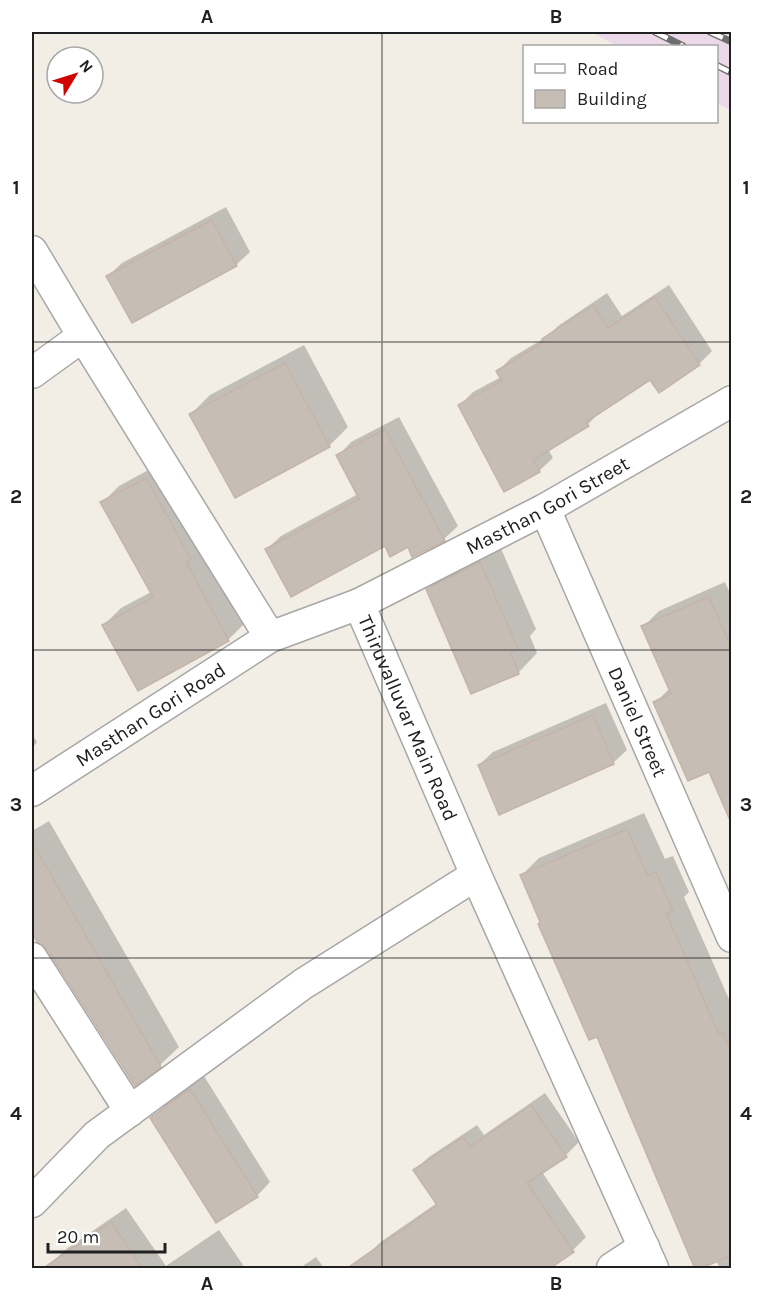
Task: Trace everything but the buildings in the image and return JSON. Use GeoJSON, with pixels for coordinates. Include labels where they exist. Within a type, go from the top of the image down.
{"type":"FeatureCollection","features":[{"type":"Feature","properties":{"kind":"street"},"geometry":{"type":"LineString","coordinates":[[32,251],[270,637]]}},
{"type":"Feature","properties":{"kind":"street"},"geometry":{"type":"LineString","coordinates":[[32,373],[83,336]]}},
{"type":"Feature","properties":{"kind":"street","name":"Masthan Gori Street"},"geometry":{"type":"LineString","coordinates":[[359,604],[545,509],[732,401]]}},
{"type":"Feature","properties":{"kind":"street","name":"Daniel Street"},"geometry":{"type":"LineString","coordinates":[[545,509],[732,937]]}},
{"type":"Feature","properties":{"kind":"street","name":"Thiruvalluvar Main Road"},"geometry":{"type":"LineString","coordinates":[[270,637],[359,604],[476,875],[649,1258]]}},
{"type":"Feature","properties":{"kind":"street","name":"Masthan Gori Road"},"geometry":{"type":"LineString","coordinates":[[32,791],[270,637]]}},
{"type":"Feature","properties":{"kind":"street"},"geometry":{"type":"LineString","coordinates":[[32,1202],[97,1135],[303,984],[476,875]]}},
{"type":"Feature","properties":{"kind":"street"},"geometry":{"type":"LineString","coordinates":[[32,958],[130,1111]]}},
{"type":"Feature","properties":{"kind":"street"},"geometry":{"type":"LineString","coordinates":[[612,1269],[649,1258]]}},
{"type":"Feature","properties":{"kind":"shaded area"},"geometry":{"type":"Polygon","coordinates":[[[591,32],[731,32],[731,111],[718,104],[718,45],[615,45],[591,32]]]}},
{"type":"Feature","properties":{"kind":"railway"},"geometry":{"type":"LineString","coordinates":[[655,32],[681,45]]}},
{"type":"Feature","properties":{"kind":"railway"},"geometry":{"type":"LineString","coordinates":[[710,32],[732,42]]}},
{"type":"Feature","properties":{"kind":"railway"},"geometry":{"type":"LineString","coordinates":[[718,66],[732,73]]}}]}
